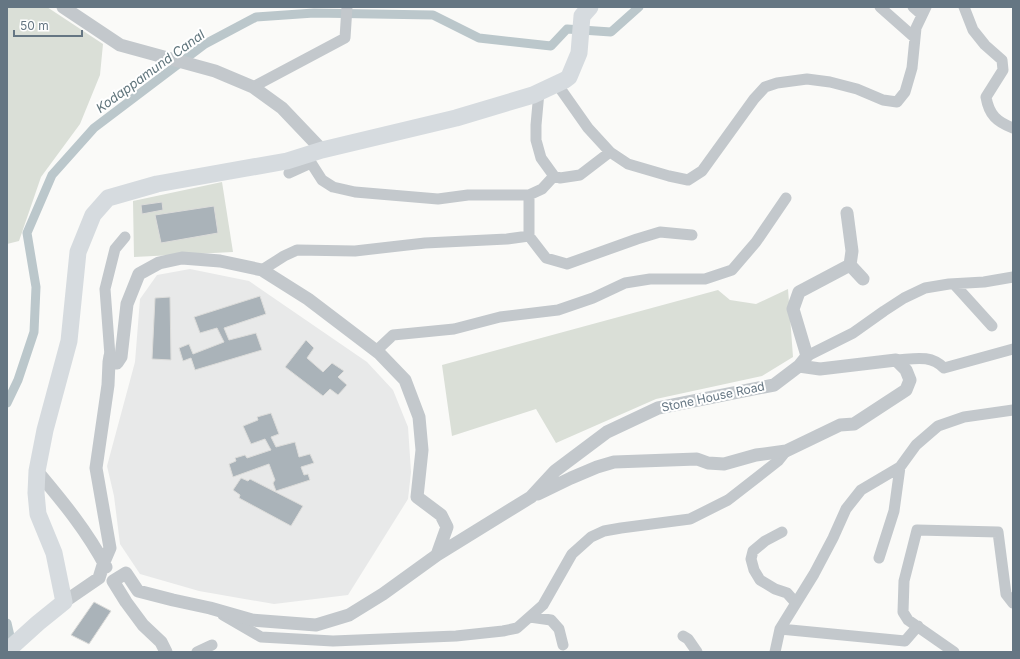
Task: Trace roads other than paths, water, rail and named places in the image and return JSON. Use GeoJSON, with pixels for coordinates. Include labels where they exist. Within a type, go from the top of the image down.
{"type":"FeatureCollection","features":[{"type":"Feature","properties":{"kind":"main road"},"geometry":{"type":"LineString","coordinates":[[12,646],[64,602],[54,553],[38,514],[36,493],[38,471],[45,430],[69,341],[78,252],[93,215],[108,198],[157,184],[313,156],[456,118],[539,92],[563,80],[579,53],[582,16],[590,7]]}},
{"type":"Feature","properties":{"kind":"street"},"geometry":{"type":"LineString","coordinates":[[63,7],[120,45],[215,71],[252,87],[282,108],[313,156],[322,180],[333,187],[355,192],[438,199],[468,195],[529,195],[542,189],[554,176]]}},
{"type":"Feature","properties":{"kind":"street"},"geometry":{"type":"LineString","coordinates":[[252,87],[345,38],[347,7]]}},
{"type":"Feature","properties":{"kind":"street"},"geometry":{"type":"LineString","coordinates":[[880,7],[915,38]]}},
{"type":"Feature","properties":{"kind":"street"},"geometry":{"type":"LineString","coordinates":[[563,80],[588,128],[610,152],[628,164],[688,180],[702,171],[733,127],[765,87],[777,82],[807,79],[830,82],[858,89],[883,100],[897,102],[906,92],[912,68],[916,28],[924,11],[913,7]]}},
{"type":"Feature","properties":{"kind":"street"},"geometry":{"type":"LineString","coordinates":[[964,7],[973,30],[1002,60],[1003,70],[986,97],[988,107],[993,117],[1004,125],[1013,128]]}},
{"type":"Feature","properties":{"kind":"street"},"geometry":{"type":"LineString","coordinates":[[539,92],[536,140],[541,158],[554,176],[560,178],[580,175],[610,152]]}},
{"type":"Feature","properties":{"kind":"street"},"geometry":{"type":"LineString","coordinates":[[289,173],[313,156]]}},
{"type":"Feature","properties":{"kind":"street"},"geometry":{"type":"LineString","coordinates":[[529,195],[529,236],[546,258],[567,264],[660,232],[692,235]]}},
{"type":"Feature","properties":{"kind":"street"},"geometry":{"type":"LineString","coordinates":[[376,351],[394,335],[454,329],[500,318],[558,310],[593,298],[625,283],[650,279],[705,279],[732,270],[756,242],[786,198]]}},
{"type":"Feature","properties":{"kind":"street"},"geometry":{"type":"LineString","coordinates":[[847,214],[852,252],[850,265]]}},
{"type":"Feature","properties":{"kind":"street"},"geometry":{"type":"LineString","coordinates":[[262,270],[284,256],[297,250],[355,251],[425,243],[507,239],[529,236]]}},
{"type":"Feature","properties":{"kind":"street"},"geometry":{"type":"LineString","coordinates":[[64,602],[99,578],[110,548],[96,468],[107,392],[110,359],[105,289],[115,249],[125,237]]}},
{"type":"Feature","properties":{"kind":"street"},"geometry":{"type":"LineString","coordinates":[[110,359],[117,363],[121,357],[127,304],[139,274],[159,263],[182,258],[220,261],[262,270],[308,299],[376,351],[404,380],[419,417],[422,450],[417,497],[441,515],[447,527],[437,555]]}},
{"type":"Feature","properties":{"kind":"street"},"geometry":{"type":"LineString","coordinates":[[850,265],[864,279]]}},
{"type":"Feature","properties":{"kind":"street"},"geometry":{"type":"LineString","coordinates":[[850,265],[799,292],[793,309],[808,356],[853,333],[904,298],[924,288],[984,282],[1013,277]]}},
{"type":"Feature","properties":{"kind":"street"},"geometry":{"type":"LineString","coordinates":[[954,284],[992,326]]}},
{"type":"Feature","properties":{"kind":"street"},"geometry":{"type":"LineString","coordinates":[[798,366],[820,369],[896,360],[930,358],[938,361],[944,368],[1013,349]]}},
{"type":"Feature","properties":{"kind":"street","name":"Stone House Road"},"geometry":{"type":"LineString","coordinates":[[113,581],[126,573],[138,591],[210,608],[252,620],[316,625],[349,615],[383,594],[437,555],[531,497],[555,471],[607,432],[658,408],[774,385],[808,356]]}},
{"type":"Feature","properties":{"kind":"street"},"geometry":{"type":"LineString","coordinates":[[531,497],[597,467],[614,462],[697,459],[708,464],[724,464],[756,455],[786,452],[840,426],[854,424],[906,390],[910,380],[906,370],[896,360]]}},
{"type":"Feature","properties":{"kind":"street"},"geometry":{"type":"LineString","coordinates":[[775,652],[780,629],[814,574],[846,509],[861,490],[900,467],[916,445],[938,426],[964,417],[1013,410]]}},
{"type":"Feature","properties":{"kind":"street"},"geometry":{"type":"LineString","coordinates":[[210,608],[261,637],[334,641],[456,636],[517,628],[542,605],[572,554],[591,537],[604,531],[690,519],[728,500],[778,461],[786,452]]}},
{"type":"Feature","properties":{"kind":"street"},"geometry":{"type":"LineString","coordinates":[[878,558],[894,511],[900,467]]}},
{"type":"Feature","properties":{"kind":"street"},"geometry":{"type":"LineString","coordinates":[[38,471],[75,518],[98,551],[113,581],[126,602],[143,625],[161,642],[166,652]]}},
{"type":"Feature","properties":{"kind":"street"},"geometry":{"type":"LineString","coordinates":[[954,652],[908,620],[903,612],[904,581],[917,530],[998,532],[1006,594],[1013,603]]}},
{"type":"Feature","properties":{"kind":"street"},"geometry":{"type":"LineString","coordinates":[[782,532],[765,541],[753,551],[751,559],[754,570],[760,580],[775,590],[787,593],[796,603]]}},
{"type":"Feature","properties":{"kind":"street"},"geometry":{"type":"LineString","coordinates":[[530,617],[551,620],[559,629],[563,645]]}},
{"type":"Feature","properties":{"kind":"street"},"geometry":{"type":"LineString","coordinates":[[780,629],[904,641],[918,626]]}},
{"type":"Feature","properties":{"kind":"street"},"geometry":{"type":"LineString","coordinates":[[683,636],[688,639],[696,652]]}},
{"type":"Feature","properties":{"kind":"street"},"geometry":{"type":"LineString","coordinates":[[197,652],[212,645]]}},
{"type":"Feature","properties":{"kind":"waterway","name":"Kodappamund Canal"},"geometry":{"type":"LineString","coordinates":[[7,403],[18,380],[34,332],[36,287],[27,233],[52,175],[94,128],[205,44],[256,17],[314,13],[433,15],[479,38],[551,46],[567,29],[611,32],[639,7]]}},
{"type":"Feature","properties":{"kind":"waterway","name":"Kodappamund Canal"},"geometry":{"type":"LineString","coordinates":[[7,623],[13,649]]}}]}
